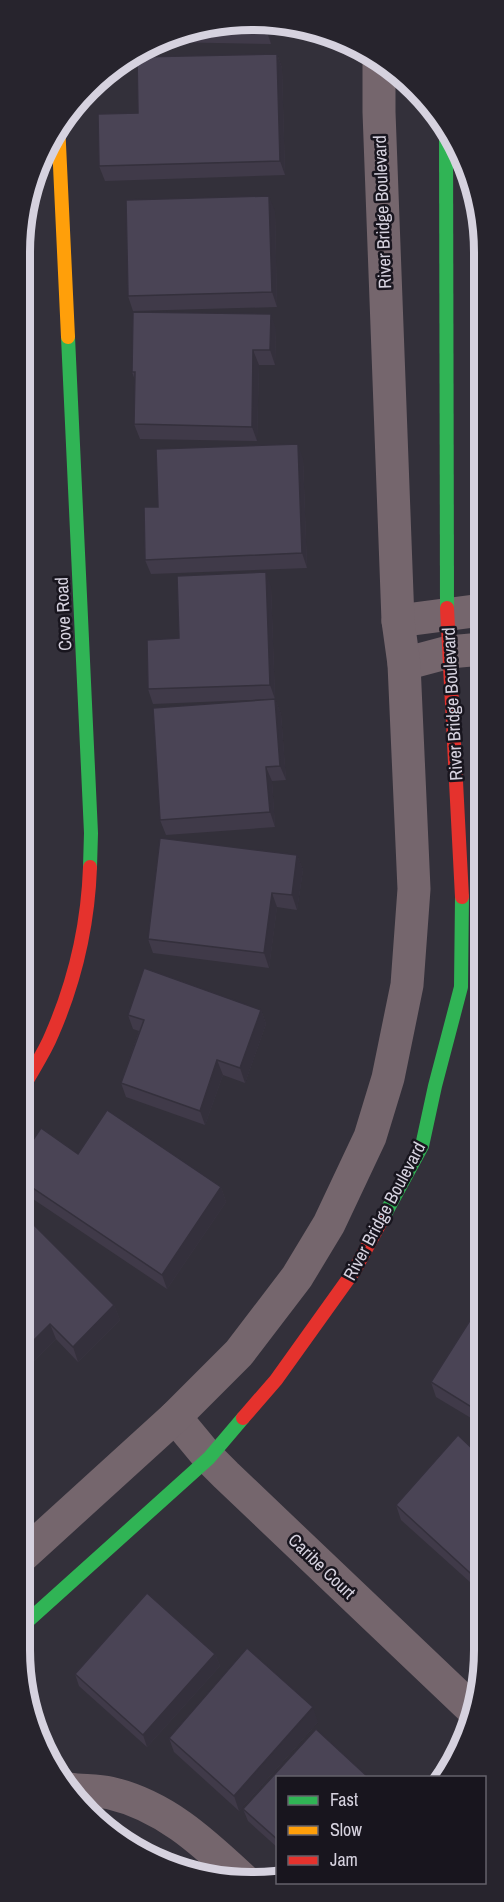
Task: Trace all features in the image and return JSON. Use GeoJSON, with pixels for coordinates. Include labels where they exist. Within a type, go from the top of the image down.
{"type":"FeatureCollection","features":[{"type":"Feature","properties":{"kind":"street","name":"River Bridge Boulevard"},"geometry":{"type":"LineString","coordinates":[[30,1549],[175,1417],[239,1353],[297,1277],[329,1224],[370,1137],[385,1088],[407,985],[414,889],[404,664],[398,621],[379,70]]}},
{"type":"Feature","properties":{"kind":"street","name":"Cove Road"},"geometry":{"type":"LineString","coordinates":[[30,1074],[52,1035],[76,970],[89,901],[91,833],[59,143]]}},
{"type":"Feature","properties":{"kind":"street","name":"River Bridge Boulevard"},"geometry":{"type":"LineString","coordinates":[[30,1619],[209,1458],[276,1380],[354,1271],[422,1146],[461,987],[462,883],[447,613],[446,145]]}},
{"type":"Feature","properties":{"kind":"street"},"geometry":{"type":"LineString","coordinates":[[398,621],[474,611]]}},
{"type":"Feature","properties":{"kind":"street"},"geometry":{"type":"LineString","coordinates":[[404,664],[449,652],[474,650]]}},
{"type":"Feature","properties":{"kind":"street","name":"Caribe Court"},"geometry":{"type":"LineString","coordinates":[[175,1417],[209,1458],[467,1704]]}},
{"type":"Feature","properties":{"kind":"street"},"geometry":{"type":"LineString","coordinates":[[80,1790],[109,1793],[143,1803],[174,1820],[202,1841],[235,1872]]}},
{"type":"Feature","properties":{"kind":"building"},"geometry":{"type":"Polygon","coordinates":[[[277,54],[280,161],[99,166],[98,114],[138,113],[137,62],[147,57],[277,54]]]}},
{"type":"Feature","properties":{"kind":"building"},"geometry":{"type":"Polygon","coordinates":[[[269,196],[272,292],[128,296],[126,200],[269,196]]]}},
{"type":"Feature","properties":{"kind":"building"},"geometry":{"type":"Polygon","coordinates":[[[133,312],[271,314],[270,350],[253,350],[252,427],[134,424],[133,312]]]}},
{"type":"Feature","properties":{"kind":"building"},"geometry":{"type":"Polygon","coordinates":[[[298,444],[302,553],[145,560],[144,507],[158,507],[156,449],[298,444]]]}},
{"type":"Feature","properties":{"kind":"building"},"geometry":{"type":"Polygon","coordinates":[[[266,572],[270,685],[148,689],[147,640],[179,638],[177,576],[266,572]]]}},
{"type":"Feature","properties":{"kind":"building"},"geometry":{"type":"Polygon","coordinates":[[[275,699],[280,766],[266,767],[270,812],[160,820],[153,708],[275,699]]]}},
{"type":"Feature","properties":{"kind":"building"},"geometry":{"type":"Polygon","coordinates":[[[160,838],[297,855],[292,895],[272,893],[264,953],[148,939],[160,838]]]}},
{"type":"Feature","properties":{"kind":"building"},"geometry":{"type":"Polygon","coordinates":[[[144,968],[261,1010],[240,1068],[217,1060],[200,1111],[121,1083],[144,1020],[128,1015],[144,968]]]}},
{"type":"Feature","properties":{"kind":"building"},"geometry":{"type":"Polygon","coordinates":[[[107,1110],[221,1187],[162,1275],[30,1186],[30,1144],[41,1128],[78,1154],[107,1110]]]}},
{"type":"Feature","properties":{"kind":"building"},"geometry":{"type":"Polygon","coordinates":[[[32,1223],[114,1305],[73,1347],[50,1324],[30,1344],[30,1225],[32,1223]]]}},
{"type":"Feature","properties":{"kind":"building"},"geometry":{"type":"Polygon","coordinates":[[[474,1314],[474,1409],[431,1382],[474,1314]]]}},
{"type":"Feature","properties":{"kind":"building"},"geometry":{"type":"Polygon","coordinates":[[[458,1435],[474,1450],[474,1576],[396,1505],[458,1435]]]}},
{"type":"Feature","properties":{"kind":"building"},"geometry":{"type":"Polygon","coordinates":[[[147,1593],[215,1654],[143,1735],[75,1674],[147,1593]]]}},
{"type":"Feature","properties":{"kind":"building"},"geometry":{"type":"Polygon","coordinates":[[[247,1648],[313,1707],[234,1796],[169,1738],[247,1648]]]}},
{"type":"Feature","properties":{"kind":"building"},"geometry":{"type":"Polygon","coordinates":[[[316,1729],[367,1776],[276,1776],[276,1838],[243,1809],[316,1729]]]}},
{"type":"Feature","properties":{"kind":"traffic: fast"},"geometry":{"type":"LineString","coordinates":[[446,145],[447,608]]}},
{"type":"Feature","properties":{"kind":"traffic: fast"},"geometry":{"type":"LineString","coordinates":[[68,337],[91,833],[90,867]]}},
{"type":"Feature","properties":{"kind":"traffic: fast"},"geometry":{"type":"LineString","coordinates":[[384,1216],[422,1146],[461,987],[462,897]]}},
{"type":"Feature","properties":{"kind":"traffic: fast"},"geometry":{"type":"LineString","coordinates":[[30,1619],[209,1458],[243,1418]]}},
{"type":"Feature","properties":{"kind":"traffic: slow"},"geometry":{"type":"LineString","coordinates":[[59,143],[68,337]]}},
{"type":"Feature","properties":{"kind":"traffic: jam"},"geometry":{"type":"LineString","coordinates":[[447,608],[462,897]]}},
{"type":"Feature","properties":{"kind":"traffic: jam"},"geometry":{"type":"LineString","coordinates":[[30,1075],[49,1041],[74,973],[83,931],[90,867]]}},
{"type":"Feature","properties":{"kind":"traffic: jam"},"geometry":{"type":"LineString","coordinates":[[243,1418],[276,1380],[354,1271],[384,1216]]}}]}
